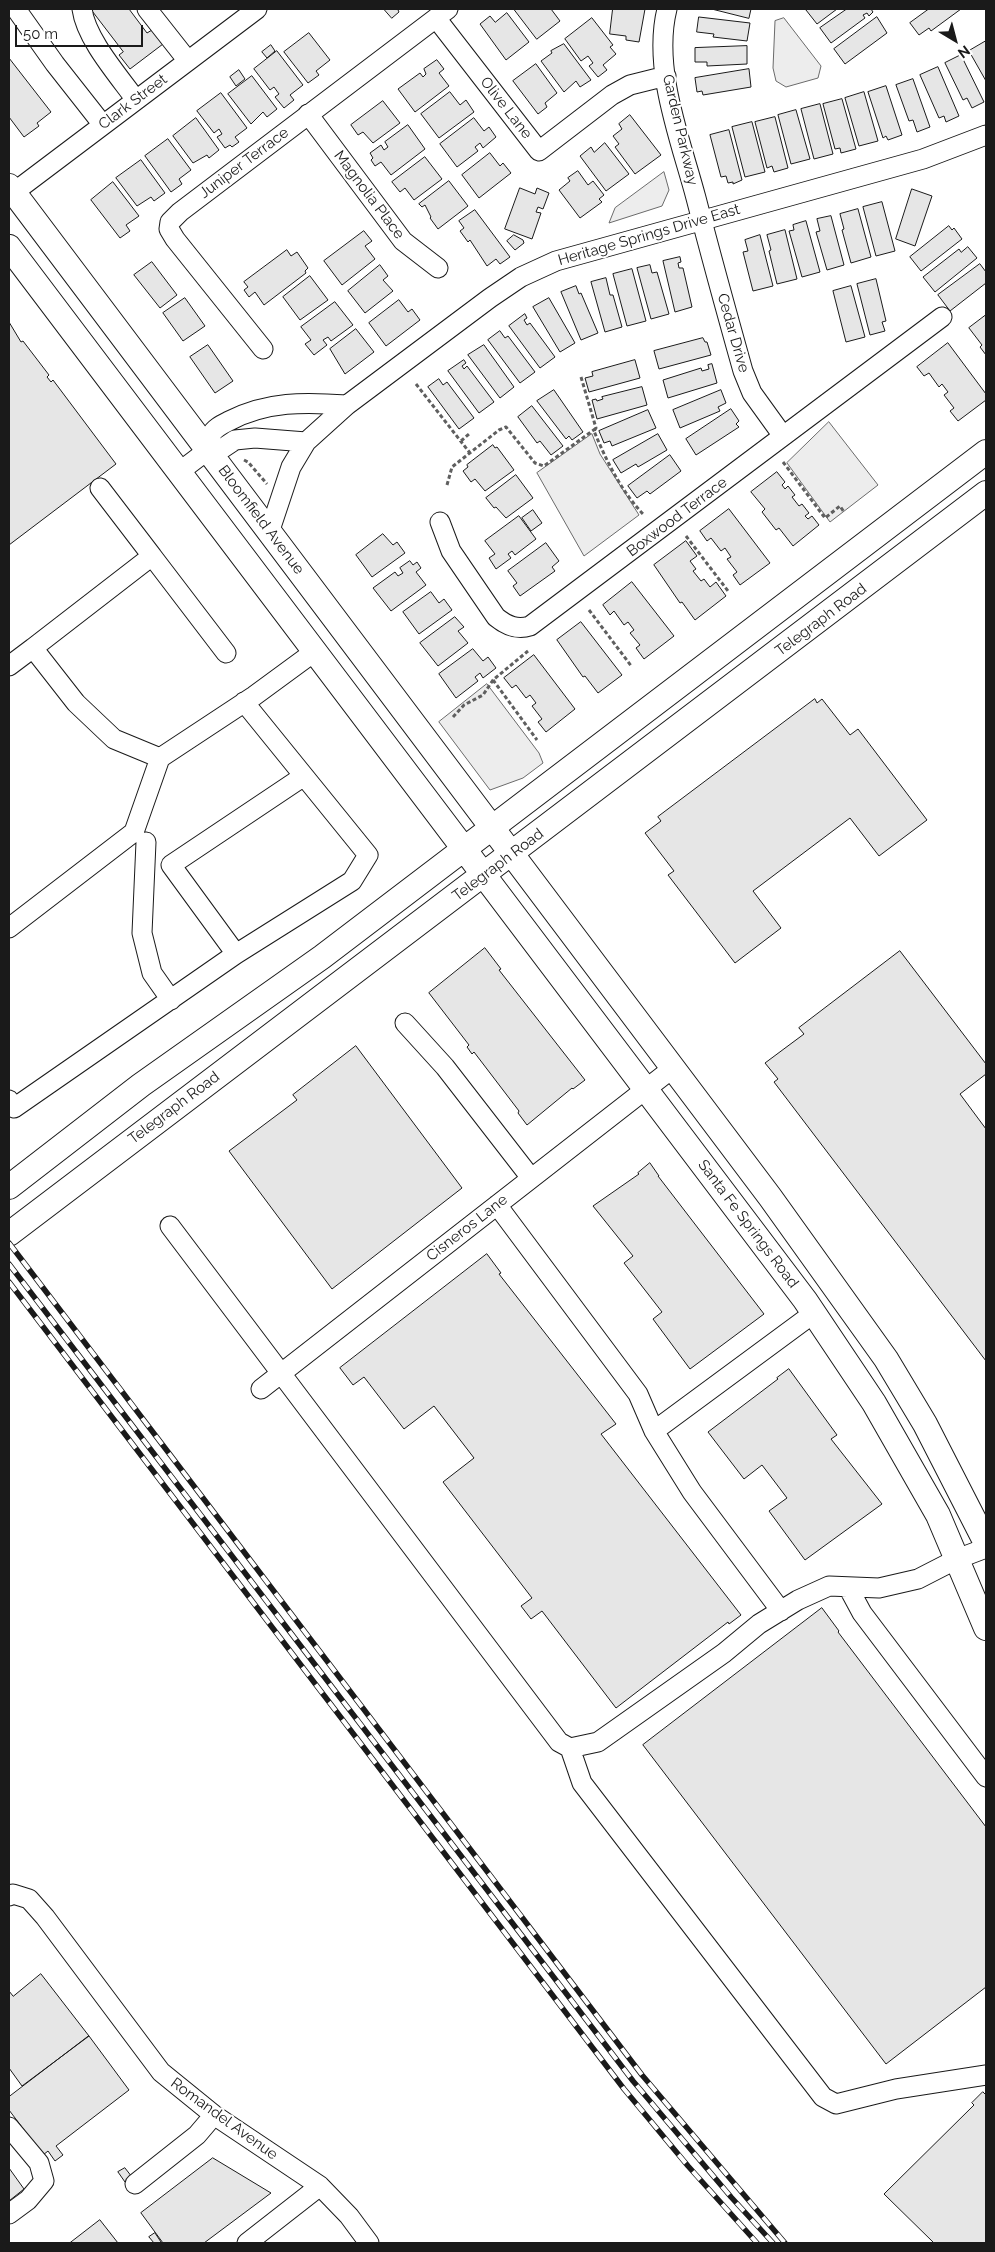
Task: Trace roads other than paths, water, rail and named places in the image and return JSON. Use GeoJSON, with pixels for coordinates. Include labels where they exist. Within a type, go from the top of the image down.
{"type":"FeatureCollection","features":[{"type":"Feature","properties":{"kind":"main road","name":"Bloomfield Avenue"},"geometry":{"type":"LineString","coordinates":[[10,192],[270,530],[513,853]]}},
{"type":"Feature","properties":{"kind":"main road"},"geometry":{"type":"LineString","coordinates":[[9,247],[464,850]]}},
{"type":"Feature","properties":{"kind":"main road"},"geometry":{"type":"LineString","coordinates":[[9,1188],[141,1085],[322,957],[986,452]]}},
{"type":"Feature","properties":{"kind":"main road","name":"Telegraph Road"},"geometry":{"type":"LineString","coordinates":[[9,1234],[484,876],[986,493]]}},
{"type":"Feature","properties":{"kind":"main road","name":"Santa Fe Springs Road"},"geometry":{"type":"LineString","coordinates":[[464,850],[760,1239],[814,1313],[874,1403],[938,1515],[986,1628]]}},
{"type":"Feature","properties":{"kind":"main road"},"geometry":{"type":"LineString","coordinates":[[513,853],[770,1197],[886,1358],[925,1424],[986,1542]]}},
{"type":"Feature","properties":{"kind":"street"},"geometry":{"type":"LineString","coordinates":[[16,9],[55,64],[103,125]]}},
{"type":"Feature","properties":{"kind":"street"},"geometry":{"type":"LineString","coordinates":[[82,9],[83,18],[98,45],[136,100]]}},
{"type":"Feature","properties":{"kind":"street"},"geometry":{"type":"LineString","coordinates":[[148,9],[188,61]]}},
{"type":"Feature","properties":{"kind":"street","name":"Clark Street"},"geometry":{"type":"LineString","coordinates":[[10,192],[103,125],[257,9]]}},
{"type":"Feature","properties":{"kind":"street","name":"Garden Parkway"},"geometry":{"type":"LineString","coordinates":[[666,9],[664,18],[664,60],[669,100],[702,221]]}},
{"type":"Feature","properties":{"kind":"street","name":"Olive Lane"},"geometry":{"type":"LineString","coordinates":[[442,13],[539,151],[612,95],[630,85],[666,76]]}},
{"type":"Feature","properties":{"kind":"street","name":"Juniper Terrace"},"geometry":{"type":"LineString","coordinates":[[263,349],[175,239],[168,225],[172,218],[442,13]]}},
{"type":"Feature","properties":{"kind":"street","name":"Magnolia Place"},"geometry":{"type":"LineString","coordinates":[[308,114],[403,241],[412,250],[438,268]]}},
{"type":"Feature","properties":{"kind":"street","name":"Heritage Springs Drive East"},"geometry":{"type":"LineString","coordinates":[[270,530],[291,467],[306,442],[346,405],[521,277],[556,261],[923,159],[986,134]]}},
{"type":"Feature","properties":{"kind":"street","name":"Cedar Drive"},"geometry":{"type":"LineString","coordinates":[[702,221],[743,371],[752,393],[783,436]]}},
{"type":"Feature","properties":{"kind":"street","name":"Boxwood Terrace"},"geometry":{"type":"LineString","coordinates":[[440,522],[450,551],[496,617],[504,623],[521,629],[530,626],[942,317]]}},
{"type":"Feature","properties":{"kind":"street"},"geometry":{"type":"LineString","coordinates":[[208,450],[211,434],[218,427],[242,414],[276,404],[306,402],[346,405]]}},
{"type":"Feature","properties":{"kind":"street"},"geometry":{"type":"LineString","coordinates":[[179,472],[208,450],[223,448],[235,440],[255,438],[306,442]]}},
{"type":"Feature","properties":{"kind":"street"},"geometry":{"type":"LineString","coordinates":[[100,488],[226,653]]}},
{"type":"Feature","properties":{"kind":"street"},"geometry":{"type":"LineString","coordinates":[[9,666],[152,556]]}},
{"type":"Feature","properties":{"kind":"street"},"geometry":{"type":"LineString","coordinates":[[33,648],[76,703],[114,739],[160,758]]}},
{"type":"Feature","properties":{"kind":"street"},"geometry":{"type":"LineString","coordinates":[[170,1000],[152,973],[142,933],[140,837],[160,758],[314,652]]}},
{"type":"Feature","properties":{"kind":"street"},"geometry":{"type":"LineString","coordinates":[[9,1100],[14,1108],[236,954],[352,880],[368,855],[244,702]]}},
{"type":"Feature","properties":{"kind":"street"},"geometry":{"type":"LineString","coordinates":[[172,865],[304,776]]}},
{"type":"Feature","properties":{"kind":"street"},"geometry":{"type":"LineString","coordinates":[[140,837],[172,865],[236,954]]}},
{"type":"Feature","properties":{"kind":"street"},"geometry":{"type":"LineString","coordinates":[[9,928],[140,837]]}},
{"type":"Feature","properties":{"kind":"street"},"geometry":{"type":"LineString","coordinates":[[405,1023],[445,1067],[531,1178]]}},
{"type":"Feature","properties":{"kind":"street","name":"Cisneros Lane"},"geometry":{"type":"LineString","coordinates":[[261,1389],[673,1068]]}},
{"type":"Feature","properties":{"kind":"street"},"geometry":{"type":"LineString","coordinates":[[496,1205],[638,1394],[654,1431],[692,1492],[781,1610]]}},
{"type":"Feature","properties":{"kind":"street"},"geometry":{"type":"LineString","coordinates":[[170,1226],[559,1742],[570,1748],[598,1742],[724,1653],[759,1624],[781,1610],[829,1586],[879,1588],[918,1579],[958,1559],[986,1548]]}},
{"type":"Feature","properties":{"kind":"street"},"geometry":{"type":"LineString","coordinates":[[654,1431],[814,1313]]}},
{"type":"Feature","properties":{"kind":"street"},"geometry":{"type":"LineString","coordinates":[[848,1587],[862,1613],[986,1777]]}},
{"type":"Feature","properties":{"kind":"street"},"geometry":{"type":"LineString","coordinates":[[570,1748],[582,1783],[823,2097],[836,2104],[896,2089],[986,2074]]}},
{"type":"Feature","properties":{"kind":"street","name":"Romandel Avenue"},"geometry":{"type":"LineString","coordinates":[[11,1895],[29,1899],[45,1917],[160,2072],[214,2115],[320,2186],[349,2216],[369,2243]]}},
{"type":"Feature","properties":{"kind":"street"},"geometry":{"type":"LineString","coordinates":[[135,2184],[197,2135],[214,2115]]}},
{"type":"Feature","properties":{"kind":"street"},"geometry":{"type":"LineString","coordinates":[[9,2127],[39,2164],[44,2180],[28,2200],[9,2214]]}},
{"type":"Feature","properties":{"kind":"street"},"geometry":{"type":"LineString","coordinates":[[247,2243],[320,2186]]}},
{"type":"Feature","properties":{"kind":"railway"},"geometry":{"type":"LineString","coordinates":[[9,1243],[642,2075],[785,2243]]}},
{"type":"Feature","properties":{"kind":"railway"},"geometry":{"type":"LineString","coordinates":[[9,1264],[633,2081],[731,2197],[773,2243]]}},
{"type":"Feature","properties":{"kind":"railway"},"geometry":{"type":"LineString","coordinates":[[9,1282],[624,2089],[688,2166],[757,2243]]}}]}
